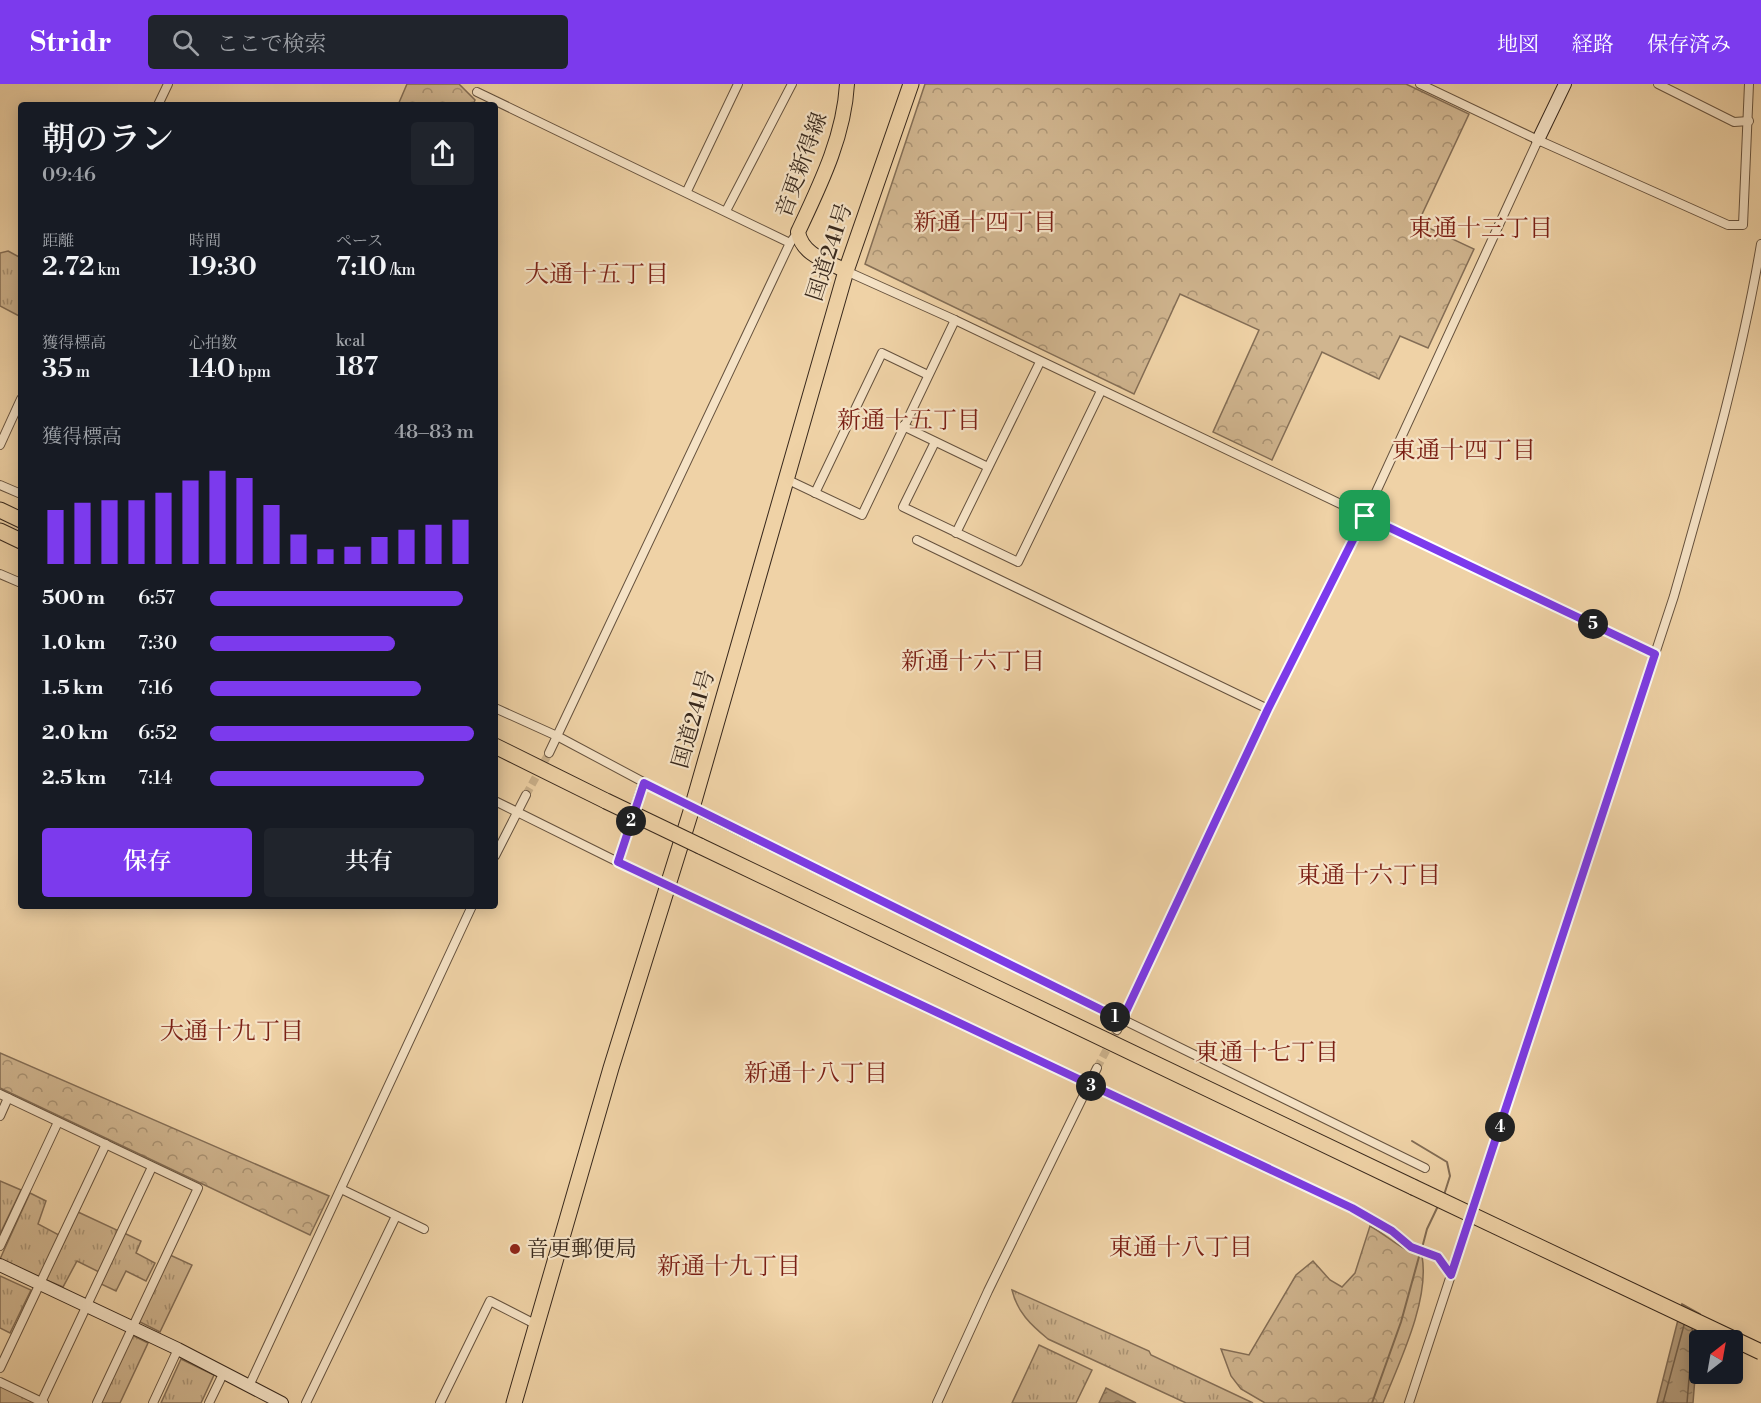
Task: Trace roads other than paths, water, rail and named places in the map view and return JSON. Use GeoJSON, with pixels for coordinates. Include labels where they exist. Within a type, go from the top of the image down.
{"type":"FeatureCollection","features":[{"type":"Feature","properties":{"kind":"highway","name":"国道241号"},"geometry":{"type":"LineString","coordinates":[[514,1403],[535,1324],[692,808],[846,271],[911,84]]}},
{"type":"Feature","properties":{"kind":"highway"},"geometry":{"type":"LineString","coordinates":[[0,510],[18,519]]}},
{"type":"Feature","properties":{"kind":"highway"},"geometry":{"type":"LineString","coordinates":[[0,531],[18,540]]}},
{"type":"Feature","properties":{"kind":"highway"},"geometry":{"type":"LineString","coordinates":[[498,747],[1761,1352]]}},
{"type":"Feature","properties":{"kind":"highway"},"geometry":{"type":"LineString","coordinates":[[498,754],[606,801]]}},
{"type":"Feature","properties":{"kind":"main road","name":"音更新得線"},"geometry":{"type":"LineString","coordinates":[[846,271],[808,251],[794,237],[829,166],[846,105],[847,84]]}},
{"type":"Feature","properties":{"kind":"street"},"geometry":{"type":"LineString","coordinates":[[159,102],[168,84]]}},
{"type":"Feature","properties":{"kind":"street"},"geometry":{"type":"LineString","coordinates":[[687,191],[738,84]]}},
{"type":"Feature","properties":{"kind":"street"},"geometry":{"type":"LineString","coordinates":[[726,211],[792,84]]}},
{"type":"Feature","properties":{"kind":"street"},"geometry":{"type":"LineString","coordinates":[[1420,84],[1439,88],[1538,141],[1728,225],[1743,225],[1749,84]]}},
{"type":"Feature","properties":{"kind":"street"},"geometry":{"type":"LineString","coordinates":[[1117,1030],[1268,709],[1365,516],[1565,84]]}},
{"type":"Feature","properties":{"kind":"street"},"geometry":{"type":"LineString","coordinates":[[1658,84],[1734,122],[1749,121]]}},
{"type":"Feature","properties":{"kind":"street"},"geometry":{"type":"LineString","coordinates":[[477,92],[726,211],[794,237],[549,753]]}},
{"type":"Feature","properties":{"kind":"street"},"geometry":{"type":"LineString","coordinates":[[1408,1403],[1655,654],[1709,470],[1752,300],[1761,244]]}},
{"type":"Feature","properties":{"kind":"street"},"geometry":{"type":"LineString","coordinates":[[846,271],[955,320],[1655,654]]}},
{"type":"Feature","properties":{"kind":"street"},"geometry":{"type":"LineString","coordinates":[[786,479],[862,515],[955,320]]}},
{"type":"Feature","properties":{"kind":"street"},"geometry":{"type":"LineString","coordinates":[[815,493],[882,353],[928,375]]}},
{"type":"Feature","properties":{"kind":"street"},"geometry":{"type":"LineString","coordinates":[[956,533],[1040,362]]}},
{"type":"Feature","properties":{"kind":"street"},"geometry":{"type":"LineString","coordinates":[[935,442],[903,507],[1018,562],[1101,391]]}},
{"type":"Feature","properties":{"kind":"street"},"geometry":{"type":"LineString","coordinates":[[0,445],[18,406]]}},
{"type":"Feature","properties":{"kind":"street"},"geometry":{"type":"LineString","coordinates":[[903,426],[988,467]]}},
{"type":"Feature","properties":{"kind":"street"},"geometry":{"type":"LineString","coordinates":[[0,485],[18,494]]}},
{"type":"Feature","properties":{"kind":"street"},"geometry":{"type":"LineString","coordinates":[[917,540],[1268,709]]}},
{"type":"Feature","properties":{"kind":"street"},"geometry":{"type":"LineString","coordinates":[[0,574],[18,582]]}},
{"type":"Feature","properties":{"kind":"street"},"geometry":{"type":"LineString","coordinates":[[498,709],[557,736],[692,808],[1425,1168]]}},
{"type":"Feature","properties":{"kind":"street"},"geometry":{"type":"LineString","coordinates":[[618,862],[644,783]]}},
{"type":"Feature","properties":{"kind":"street"},"geometry":{"type":"LineString","coordinates":[[498,850],[526,795]]}},
{"type":"Feature","properties":{"kind":"street"},"geometry":{"type":"LineString","coordinates":[[498,802],[618,862],[1352,1208],[1392,1231],[1411,1247],[1438,1257],[1451,1275]]}},
{"type":"Feature","properties":{"kind":"street"},"geometry":{"type":"LineString","coordinates":[[249,1386],[471,909]]}},
{"type":"Feature","properties":{"kind":"street"},"geometry":{"type":"LineString","coordinates":[[937,1403],[1097,1068]]}},
{"type":"Feature","properties":{"kind":"street"},"geometry":{"type":"LineString","coordinates":[[0,1116],[4,1096],[198,1188],[97,1403]]}},
{"type":"Feature","properties":{"kind":"street"},"geometry":{"type":"LineString","coordinates":[[0,1246],[58,1122]]}},
{"type":"Feature","properties":{"kind":"street"},"geometry":{"type":"LineString","coordinates":[[0,1368],[106,1144]]}},
{"type":"Feature","properties":{"kind":"street"},"geometry":{"type":"LineString","coordinates":[[0,1382],[42,1403],[152,1167]]}},
{"type":"Feature","properties":{"kind":"street"},"geometry":{"type":"LineString","coordinates":[[340,1190],[424,1229]]}},
{"type":"Feature","properties":{"kind":"street"},"geometry":{"type":"LineString","coordinates":[[306,1403],[396,1216]]}},
{"type":"Feature","properties":{"kind":"street"},"geometry":{"type":"LineString","coordinates":[[0,1265],[178,1349],[282,1403]]}},
{"type":"Feature","properties":{"kind":"street"},"geometry":{"type":"LineString","coordinates":[[440,1403],[490,1301],[535,1324]]}},
{"type":"Feature","properties":{"kind":"street"},"geometry":{"type":"LineString","coordinates":[[153,1403],[178,1349]]}},
{"type":"Feature","properties":{"kind":"street"},"geometry":{"type":"LineString","coordinates":[[209,1403],[223,1374]]}},
{"type":"Feature","properties":{"kind":"water"},"geometry":{"type":"Polygon","coordinates":[[[1682,1304],[1700,1314],[1699,1330],[1689,1330],[1689,1384],[1694,1384],[1693,1403],[1657,1403],[1682,1304]]]}},
{"type":"Feature","properties":{"kind":"water"},"geometry":{"type":"Polygon","coordinates":[[[1106,1388],[1136,1403],[1099,1403],[1106,1388]]]}},
{"type":"Feature","properties":{"kind":"waterway"},"geometry":{"type":"LineString","coordinates":[[1412,1141],[1447,1162],[1450,1176],[1444,1195]]}},
{"type":"Feature","properties":{"kind":"waterway"},"geometry":{"type":"LineString","coordinates":[[1422,1248],[1427,1229],[1438,1206]]}},
{"type":"Feature","properties":{"kind":"waterway"},"geometry":{"type":"LineString","coordinates":[[1372,1403],[1401,1322],[1420,1253]]}},
{"type":"Feature","properties":{"kind":"tunnel"},"geometry":{"type":"LineString","coordinates":[[526,795],[549,753]]}},
{"type":"Feature","properties":{"kind":"tunnel"},"geometry":{"type":"LineString","coordinates":[[1097,1068],[1117,1030]]}},
{"type":"Feature","properties":{"kind":"place","name":"音更郵便局"},"geometry":{"type":"Point","coordinates":[515,1249]}},
{"type":"Feature","properties":{"kind":"district","name":"新通十四丁目"},"geometry":{"type":"Point","coordinates":[985,223]}},
{"type":"Feature","properties":{"kind":"district","name":"東通十三丁目"},"geometry":{"type":"Point","coordinates":[1481,229]}},
{"type":"Feature","properties":{"kind":"district","name":"大通十五丁目"},"geometry":{"type":"Point","coordinates":[597,275]}},
{"type":"Feature","properties":{"kind":"district","name":"新通十五丁目"},"geometry":{"type":"Point","coordinates":[909,421]}},
{"type":"Feature","properties":{"kind":"district","name":"東通十四丁目"},"geometry":{"type":"Point","coordinates":[1464,451]}},
{"type":"Feature","properties":{"kind":"district","name":"新通十六丁目"},"geometry":{"type":"Point","coordinates":[973,662]}},
{"type":"Feature","properties":{"kind":"district","name":"東通十六丁目"},"geometry":{"type":"Point","coordinates":[1369,876]}},
{"type":"Feature","properties":{"kind":"district","name":"大通十九丁目"},"geometry":{"type":"Point","coordinates":[232,1032]}},
{"type":"Feature","properties":{"kind":"district","name":"東通十七丁目"},"geometry":{"type":"Point","coordinates":[1267,1053]}},
{"type":"Feature","properties":{"kind":"district","name":"新通十八丁目"},"geometry":{"type":"Point","coordinates":[816,1074]}},
{"type":"Feature","properties":{"kind":"district","name":"東通十八丁目"},"geometry":{"type":"Point","coordinates":[1181,1248]}},
{"type":"Feature","properties":{"kind":"district","name":"新通十九丁目"},"geometry":{"type":"Point","coordinates":[729,1267]}}]}
